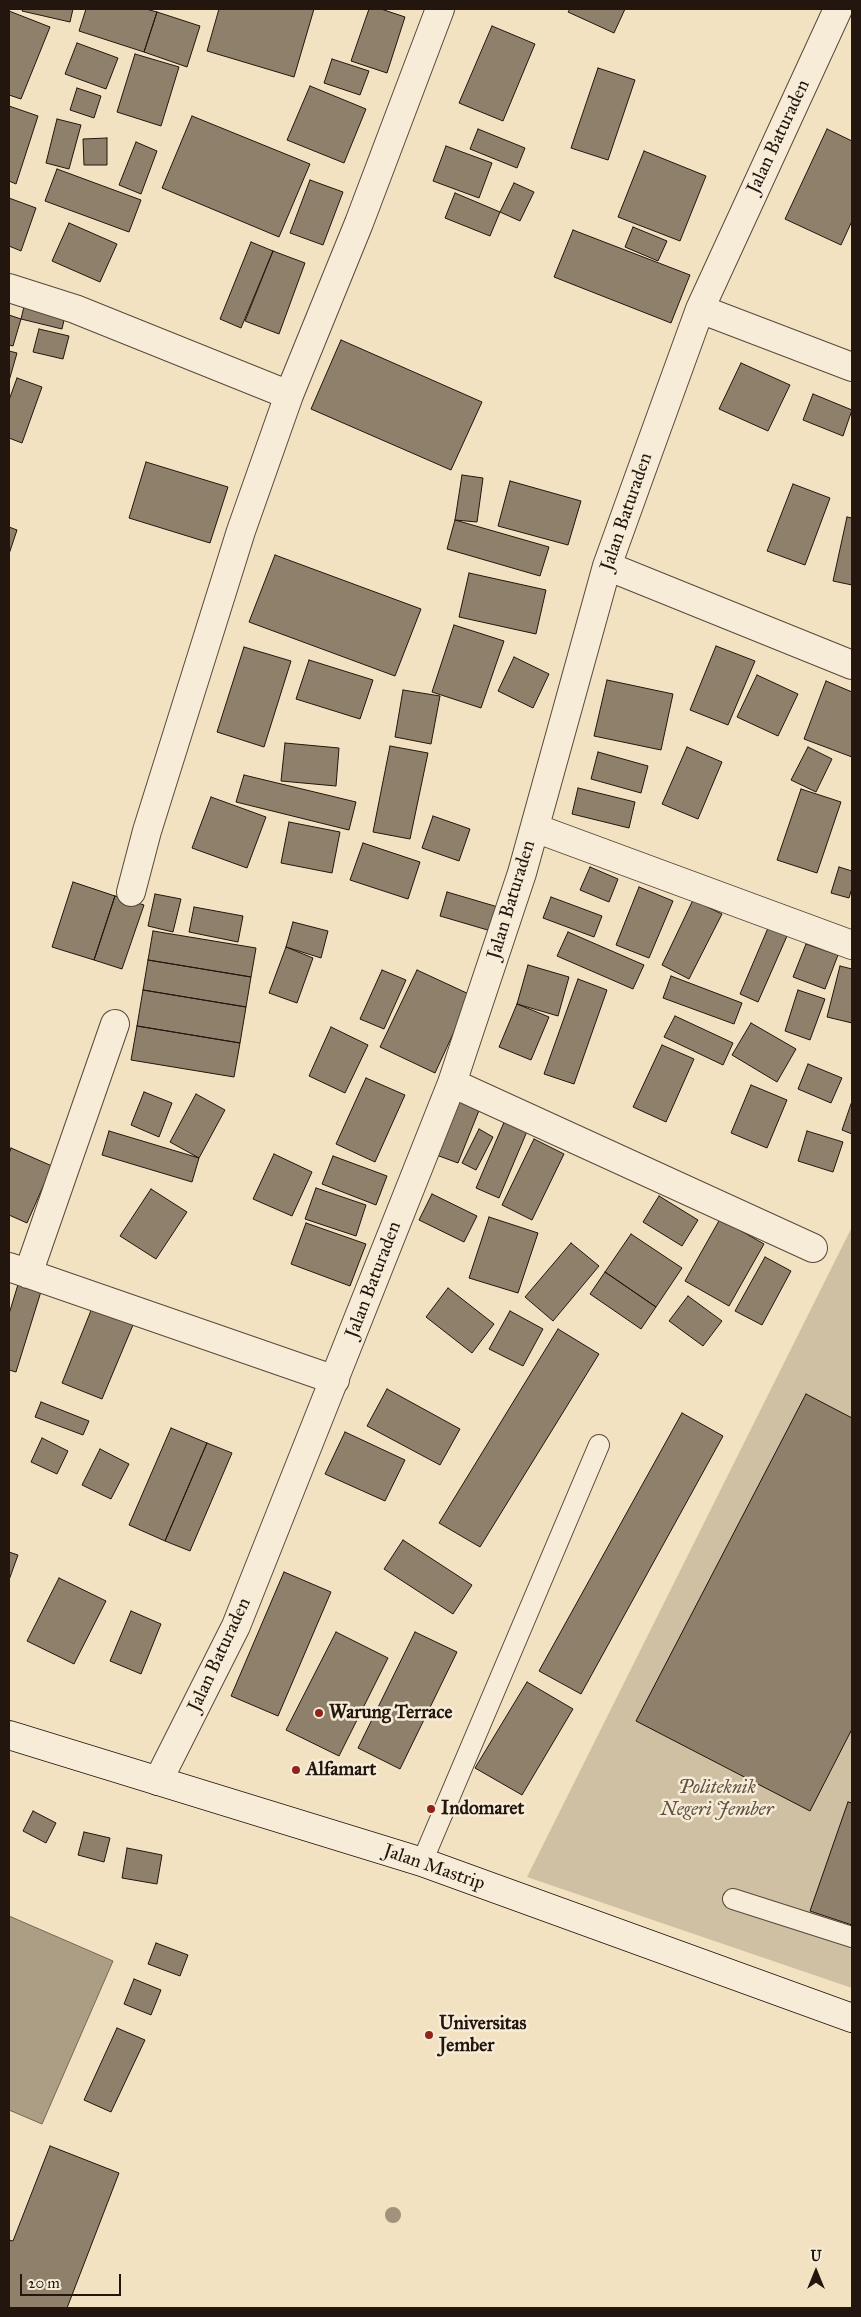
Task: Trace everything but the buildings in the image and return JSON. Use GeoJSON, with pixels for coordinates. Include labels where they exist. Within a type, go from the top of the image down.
{"type":"FeatureCollection","features":[{"type":"Feature","properties":{"kind":"street"},"geometry":{"type":"LineString","coordinates":[[131,892],[148,831],[238,541],[289,395],[359,223],[440,9]]}},
{"type":"Feature","properties":{"kind":"street","name":"Jalan Baturaden"},"geometry":{"type":"LineString","coordinates":[[158,1781],[236,1626],[452,1083],[519,883],[607,566],[700,309],[838,9]]}},
{"type":"Feature","properties":{"kind":"street"},"geometry":{"type":"LineString","coordinates":[[845,9],[852,11]]}},
{"type":"Feature","properties":{"kind":"street"},"geometry":{"type":"LineString","coordinates":[[9,288],[75,309],[289,395]]}},
{"type":"Feature","properties":{"kind":"street"},"geometry":{"type":"LineString","coordinates":[[700,309],[852,367]]}},
{"type":"Feature","properties":{"kind":"street"},"geometry":{"type":"LineString","coordinates":[[607,566],[852,664]]}},
{"type":"Feature","properties":{"kind":"street"},"geometry":{"type":"LineString","coordinates":[[535,828],[852,945]]}},
{"type":"Feature","properties":{"kind":"street"},"geometry":{"type":"LineString","coordinates":[[115,1024],[18,1270],[335,1380]]}},
{"type":"Feature","properties":{"kind":"street"},"geometry":{"type":"LineString","coordinates":[[452,1083],[813,1248]]}},
{"type":"Feature","properties":{"kind":"street","name":"Jalan Mastrip"},"geometry":{"type":"LineString","coordinates":[[9,1735],[422,1862],[852,2018]]}},
{"type":"Feature","properties":{"kind":"lane"},"geometry":{"type":"LineString","coordinates":[[422,1862],[599,1445]]}},
{"type":"Feature","properties":{"kind":"lane"},"geometry":{"type":"LineString","coordinates":[[733,1899],[852,1937]]}},
{"type":"Feature","properties":{"kind":"green space","name":"Politeknik Negeri Jember"},"geometry":{"type":"Polygon","coordinates":[[[852,1227],[852,1988],[527,1877],[852,1227]]]}},
{"type":"Feature","properties":{"kind":"shaded area"},"geometry":{"type":"Polygon","coordinates":[[[9,1916],[113,1961],[42,2124],[9,2110],[9,1916]]]}},
{"type":"Feature","properties":{"kind":"place","name":"Warung Terrace"},"geometry":{"type":"Point","coordinates":[319,1713]}},
{"type":"Feature","properties":{"kind":"place","name":"Alfamart"},"geometry":{"type":"Point","coordinates":[296,1770]}},
{"type":"Feature","properties":{"kind":"place","name":"Indomaret"},"geometry":{"type":"Point","coordinates":[431,1809]}},
{"type":"Feature","properties":{"kind":"place","name":"Universitas Jember"},"geometry":{"type":"Point","coordinates":[429,2035]}}]}
